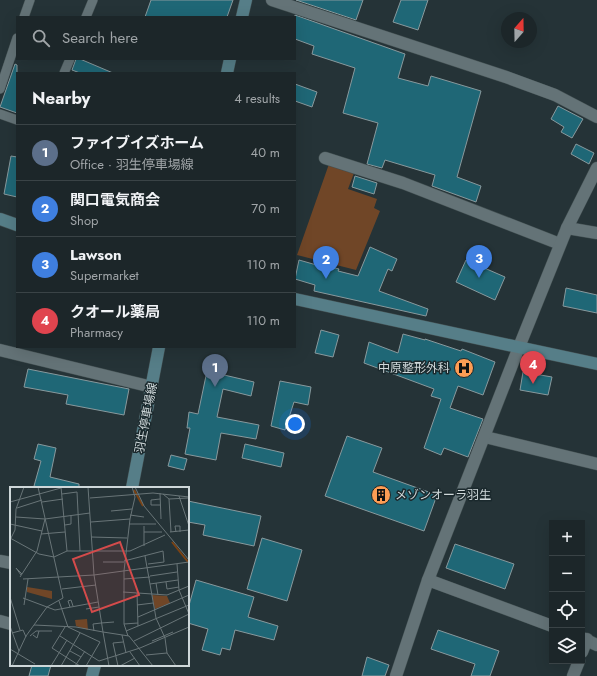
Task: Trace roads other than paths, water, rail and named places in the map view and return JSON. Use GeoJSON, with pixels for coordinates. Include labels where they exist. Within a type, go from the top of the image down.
{"type":"FeatureCollection","features":[{"type":"Feature","properties":{"kind":"street"},"geometry":{"type":"LineString","coordinates":[[242,16],[246,0]]}},
{"type":"Feature","properties":{"kind":"street"},"geometry":{"type":"LineString","coordinates":[[272,0],[506,77],[555,95],[597,117]]}},
{"type":"Feature","properties":{"kind":"street"},"geometry":{"type":"LineString","coordinates":[[226,72],[230,60]]}},
{"type":"Feature","properties":{"kind":"street"},"geometry":{"type":"LineString","coordinates":[[325,158],[403,183],[560,244]]}},
{"type":"Feature","properties":{"kind":"street"},"geometry":{"type":"LineString","coordinates":[[396,676],[428,580],[519,347],[560,244],[597,168]]}},
{"type":"Feature","properties":{"kind":"street"},"geometry":{"type":"LineString","coordinates":[[0,219],[16,225]]}},
{"type":"Feature","properties":{"kind":"street"},"geometry":{"type":"LineString","coordinates":[[567,228],[597,233]]}},
{"type":"Feature","properties":{"kind":"street"},"geometry":{"type":"LineString","coordinates":[[296,299],[597,364]]}},
{"type":"Feature","properties":{"kind":"street","name":"羽生停車場線"},"geometry":{"type":"LineString","coordinates":[[132,487],[159,348]]}},
{"type":"Feature","properties":{"kind":"street"},"geometry":{"type":"LineString","coordinates":[[0,350],[152,387]]}},
{"type":"Feature","properties":{"kind":"street"},"geometry":{"type":"LineString","coordinates":[[485,437],[597,464]]}},
{"type":"Feature","properties":{"kind":"street"},"geometry":{"type":"LineString","coordinates":[[0,561],[10,563]]}},
{"type":"Feature","properties":{"kind":"street"},"geometry":{"type":"LineString","coordinates":[[428,580],[549,625]]}},
{"type":"Feature","properties":{"kind":"street"},"geometry":{"type":"LineString","coordinates":[[0,621],[10,624]]}},
{"type":"Feature","properties":{"kind":"street"},"geometry":{"type":"LineString","coordinates":[[573,676],[578,664]]}},
{"type":"Feature","properties":{"kind":"street"},"geometry":{"type":"LineString","coordinates":[[92,676],[95,666]]}},
{"type":"Feature","properties":{"kind":"lane"},"geometry":{"type":"LineString","coordinates":[[24,16],[30,0]]}},
{"type":"Feature","properties":{"kind":"lane"},"geometry":{"type":"LineString","coordinates":[[86,16],[93,0]]}},
{"type":"Feature","properties":{"kind":"lane"},"geometry":{"type":"LineString","coordinates":[[0,88],[16,41]]}},
{"type":"Feature","properties":{"kind":"lane"},"geometry":{"type":"LineString","coordinates":[[64,72],[70,60]]}},
{"type":"Feature","properties":{"kind":"lane"},"geometry":{"type":"LineString","coordinates":[[0,114],[16,120]]}},
{"type":"Feature","properties":{"kind":"place","name":"Lawson"},"geometry":{"type":"Point","coordinates":[479,278]}},
{"type":"Feature","properties":{"kind":"place","name":"関口電気商会"},"geometry":{"type":"Point","coordinates":[326,279]}},
{"type":"Feature","properties":{"kind":"place","name":"中原整形外科"},"geometry":{"type":"Point","coordinates":[464,368]}},
{"type":"Feature","properties":{"kind":"place","name":"クオール薬局"},"geometry":{"type":"Point","coordinates":[533,384]}},
{"type":"Feature","properties":{"kind":"place","name":"ファイブイズホーム"},"geometry":{"type":"Point","coordinates":[215,387]}},
{"type":"Feature","properties":{"kind":"place","name":"メゾンオーラ羽生"},"geometry":{"type":"Point","coordinates":[381,495]}}]}
